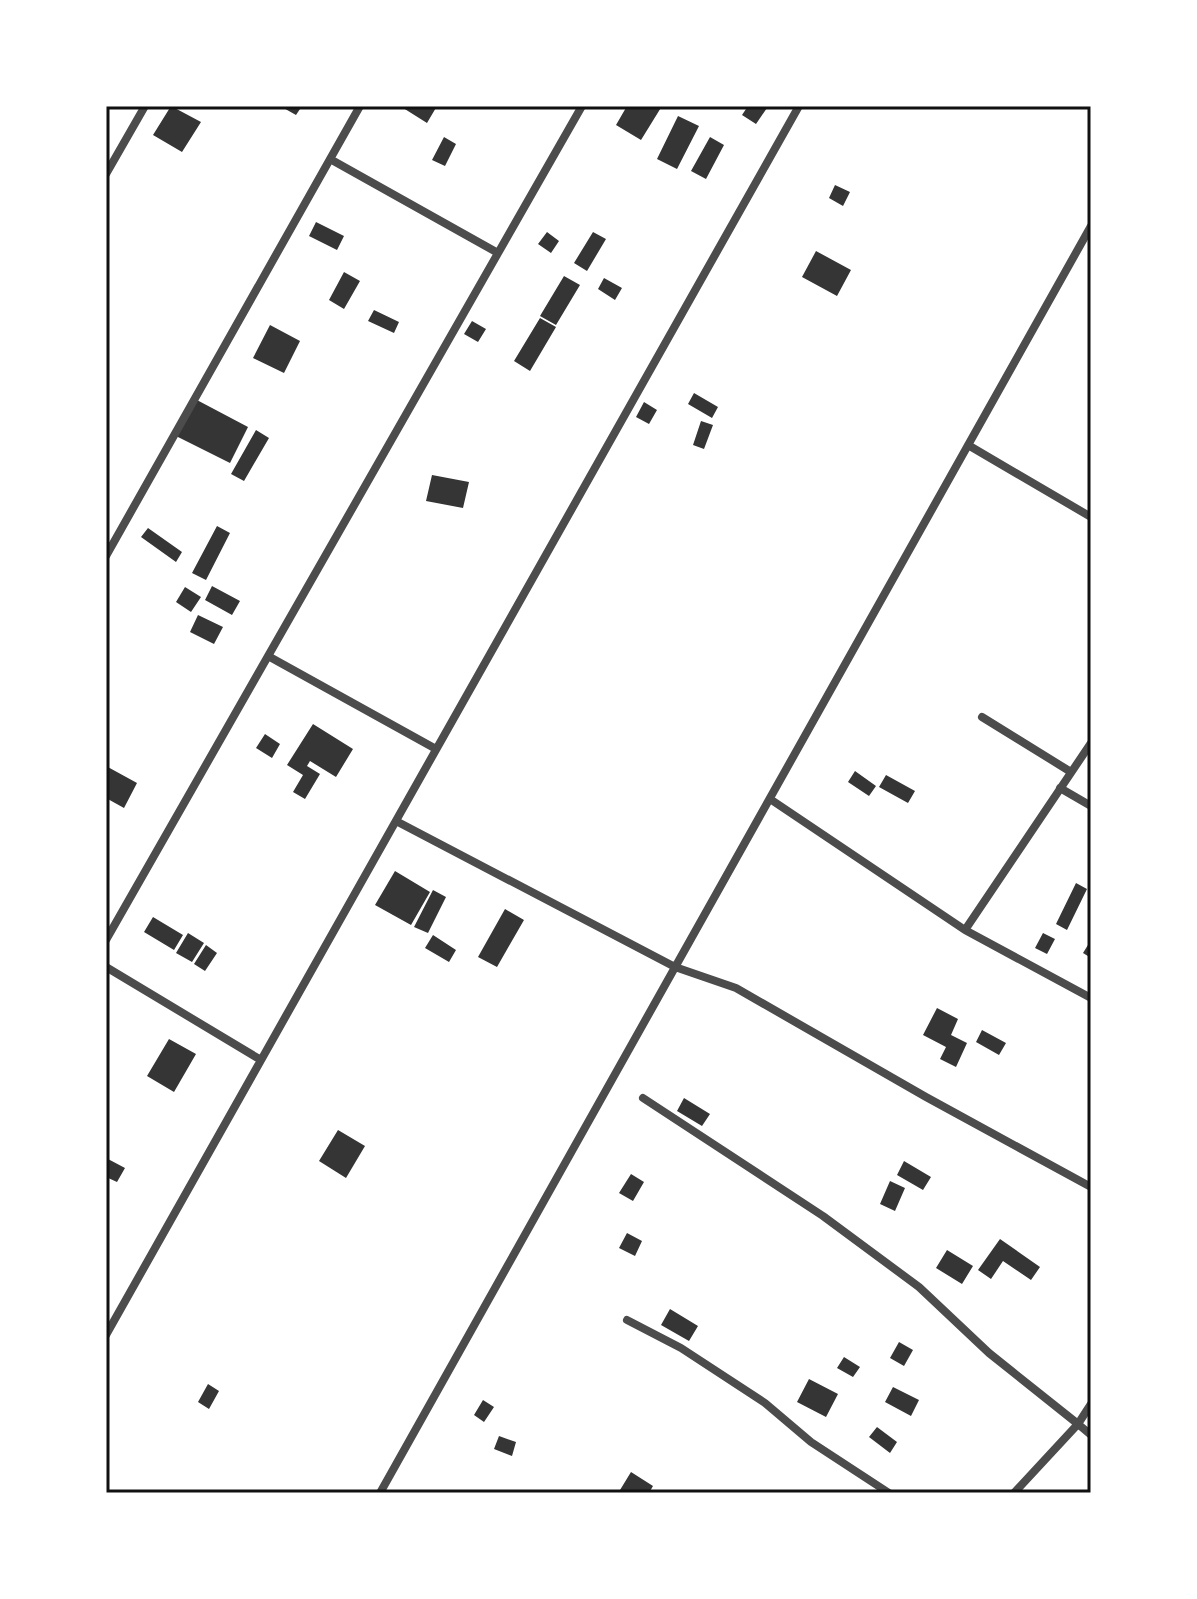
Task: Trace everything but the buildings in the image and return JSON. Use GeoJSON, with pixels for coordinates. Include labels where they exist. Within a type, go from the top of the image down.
{"type":"FeatureCollection","features":[{"type":"Feature","properties":{"kind":"street"},"geometry":{"type":"LineString","coordinates":[[106,174],[145,106]]}},
{"type":"Feature","properties":{"kind":"street"},"geometry":{"type":"LineString","coordinates":[[106,556],[360,106]]}},
{"type":"Feature","properties":{"kind":"street"},"geometry":{"type":"LineString","coordinates":[[106,940],[582,106]]}},
{"type":"Feature","properties":{"kind":"street"},"geometry":{"type":"LineString","coordinates":[[106,1335],[799,106]]}},
{"type":"Feature","properties":{"kind":"street"},"geometry":{"type":"LineString","coordinates":[[330,159],[498,253]]}},
{"type":"Feature","properties":{"kind":"street"},"geometry":{"type":"LineString","coordinates":[[380,1493],[1091,226]]}},
{"type":"Feature","properties":{"kind":"street"},"geometry":{"type":"LineString","coordinates":[[968,445],[1091,517]]}},
{"type":"Feature","properties":{"kind":"street"},"geometry":{"type":"LineString","coordinates":[[268,656],[436,749]]}},
{"type":"Feature","properties":{"kind":"street"},"geometry":{"type":"LineString","coordinates":[[982,717],[1071,772]]}},
{"type":"Feature","properties":{"kind":"street"},"geometry":{"type":"LineString","coordinates":[[965,930],[1091,743]]}},
{"type":"Feature","properties":{"kind":"street"},"geometry":{"type":"LineString","coordinates":[[1060,788],[1091,806]]}},
{"type":"Feature","properties":{"kind":"street"},"geometry":{"type":"LineString","coordinates":[[770,799],[965,930],[1091,998]]}},
{"type":"Feature","properties":{"kind":"street"},"geometry":{"type":"LineString","coordinates":[[396,821],[675,967],[736,988],[1091,1187]]}},
{"type":"Feature","properties":{"kind":"street"},"geometry":{"type":"LineString","coordinates":[[106,967],[261,1060]]}},
{"type":"Feature","properties":{"kind":"street"},"geometry":{"type":"LineString","coordinates":[[643,1098],[823,1216],[919,1287],[989,1353],[1091,1435]]}},
{"type":"Feature","properties":{"kind":"street"},"geometry":{"type":"LineString","coordinates":[[627,1320],[681,1348],[765,1403],[811,1442],[889,1493]]}},
{"type":"Feature","properties":{"kind":"street"},"geometry":{"type":"LineString","coordinates":[[1014,1493],[1078,1424],[1091,1404]]}}]}
